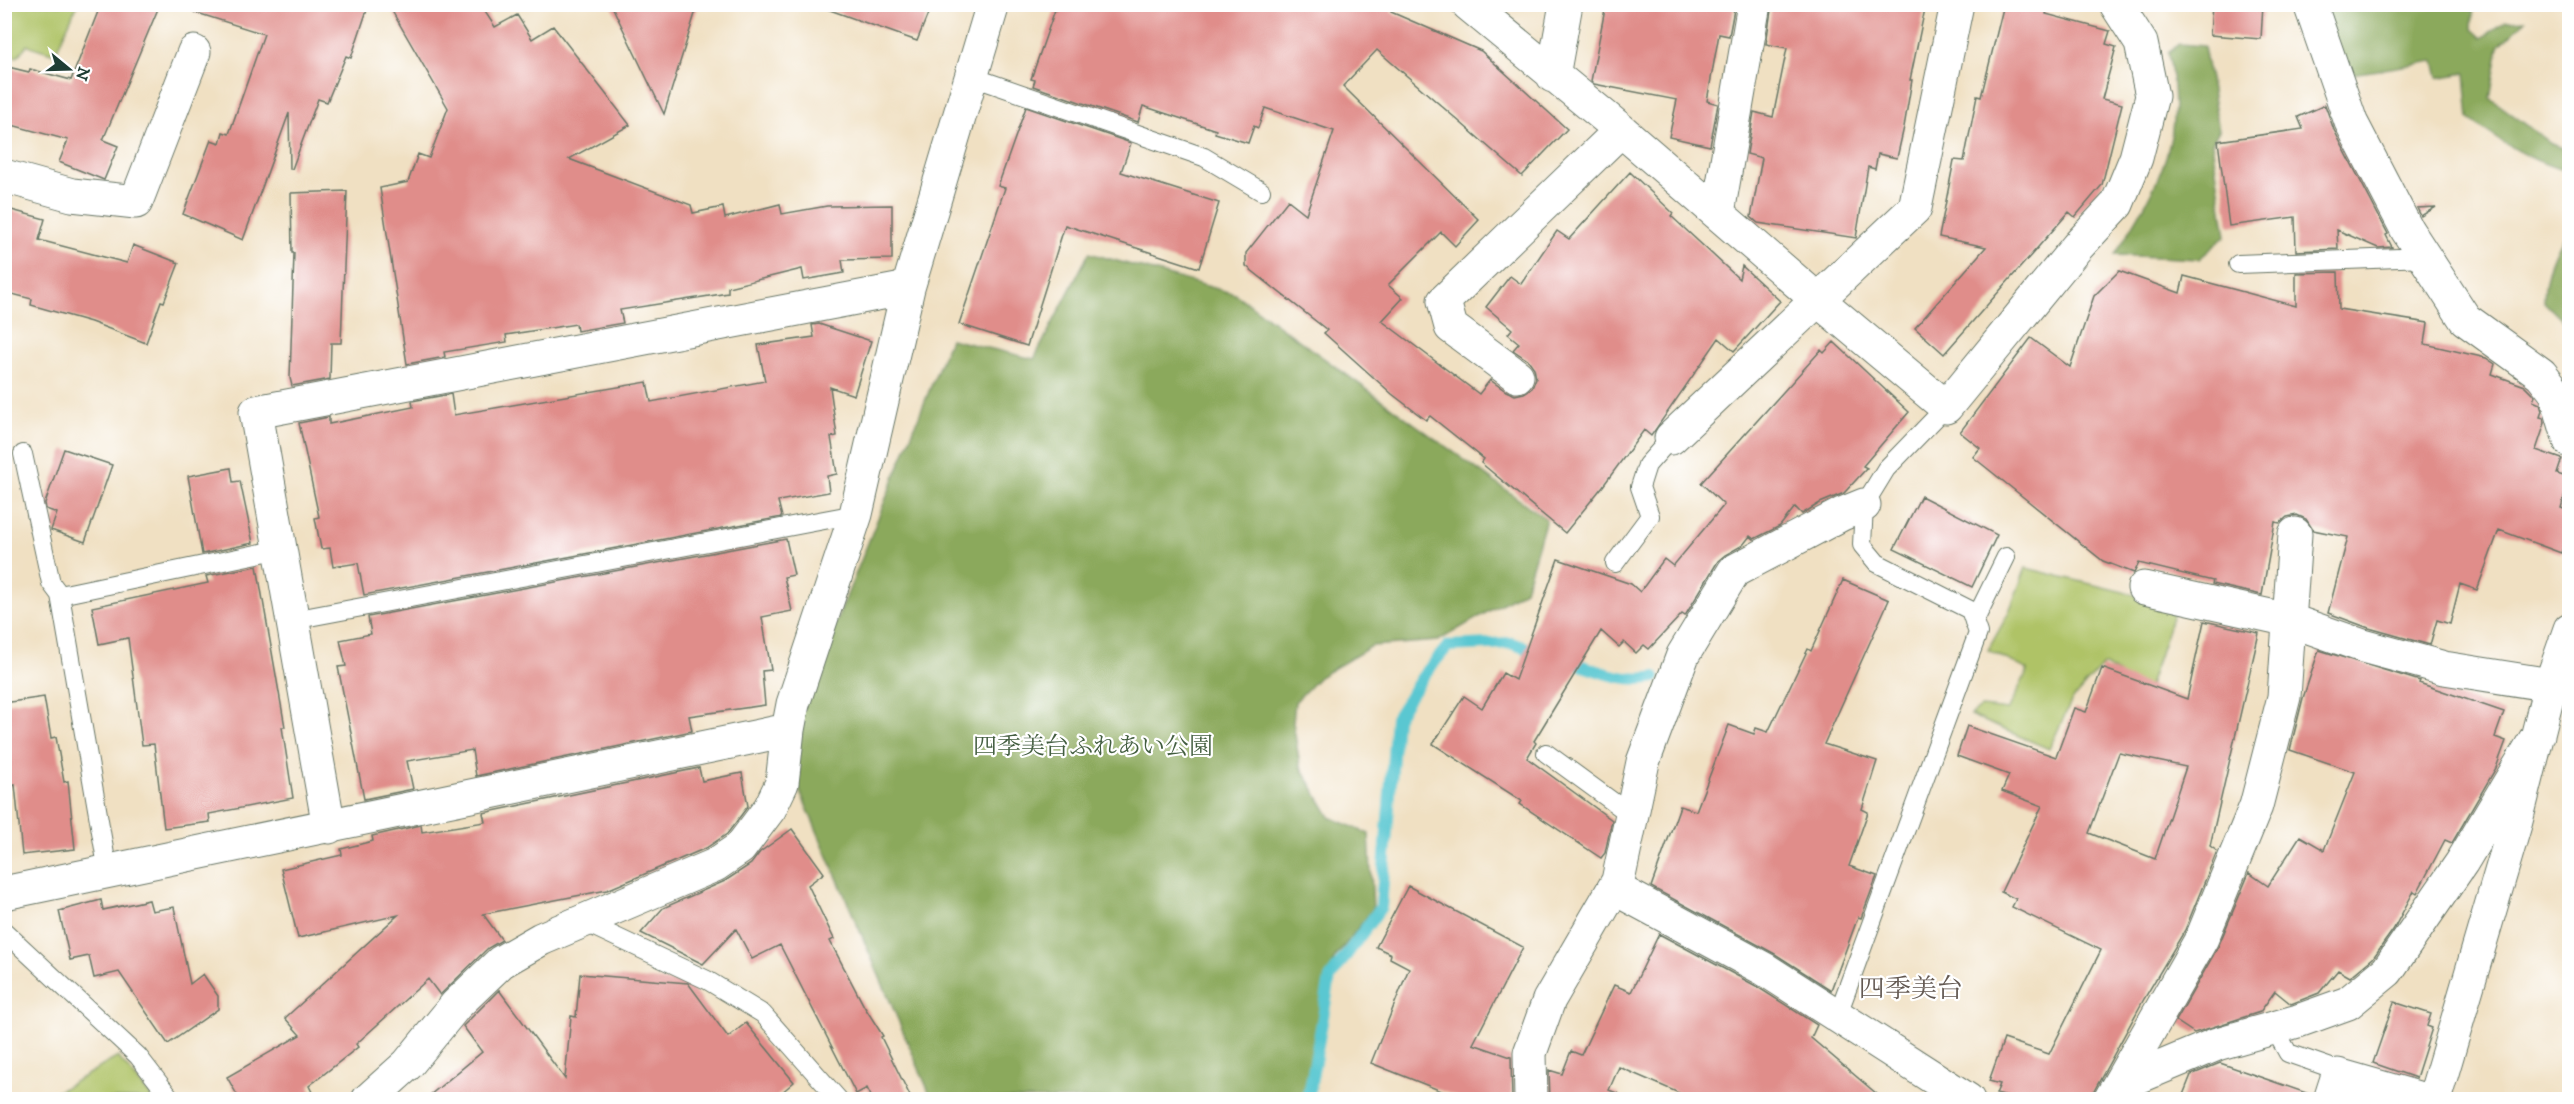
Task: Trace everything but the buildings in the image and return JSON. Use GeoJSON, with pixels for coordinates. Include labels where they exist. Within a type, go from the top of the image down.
{"type":"FeatureCollection","features":[{"type":"Feature","properties":{"kind":"street"},"geometry":{"type":"LineString","coordinates":[[368,1100],[408,1064],[456,1005],[501,962],[541,939],[715,865],[740,848],[770,808],[782,783],[797,715],[856,514],[908,288],[993,4]]}},
{"type":"Feature","properties":{"kind":"street"},"geometry":{"type":"LineString","coordinates":[[1468,4],[1621,130],[1946,407],[2077,248],[2117,204],[2136,158],[2152,96],[2141,44],[2116,4]]}},
{"type":"Feature","properties":{"kind":"street"},"geometry":{"type":"LineString","coordinates":[[1553,76],[1566,4]]}},
{"type":"Feature","properties":{"kind":"street"},"geometry":{"type":"LineString","coordinates":[[1718,213],[1754,4]]}},
{"type":"Feature","properties":{"kind":"street"},"geometry":{"type":"LineString","coordinates":[[1671,438],[1819,301],[1915,208],[1957,4]]}},
{"type":"Feature","properties":{"kind":"street"},"geometry":{"type":"LineString","coordinates":[[2310,4],[2351,122],[2407,230],[2465,319],[2541,374],[2556,393],[2570,441]]}},
{"type":"Feature","properties":{"kind":"street"},"geometry":{"type":"LineString","coordinates":[[4,176],[72,195],[136,202],[194,52]]}},
{"type":"Feature","properties":{"kind":"street"},"geometry":{"type":"LineString","coordinates":[[1517,376],[1451,327],[1444,301],[1621,130]]}},
{"type":"Feature","properties":{"kind":"street"},"geometry":{"type":"LineString","coordinates":[[329,827],[256,412],[908,288]]}},
{"type":"Feature","properties":{"kind":"street"},"geometry":{"type":"LineString","coordinates":[[1531,1100],[1530,1053],[1550,1000],[1618,881],[1643,762],[1683,655],[1734,571],[1842,514],[1864,505]]}},
{"type":"Feature","properties":{"kind":"street"},"geometry":{"type":"LineString","coordinates":[[2110,1100],[2202,938],[2256,806],[2284,697],[2295,534]]}},
{"type":"Feature","properties":{"kind":"street"},"geometry":{"type":"LineString","coordinates":[[2144,588],[2289,620],[2363,646],[2444,668],[2560,687]]}},
{"type":"Feature","properties":{"kind":"street"},"geometry":{"type":"LineString","coordinates":[[2110,1100],[2138,1077],[2217,1044],[2348,1003],[2386,971],[2462,862],[2538,735],[2560,687],[2570,629]]}},
{"type":"Feature","properties":{"kind":"street"},"geometry":{"type":"LineString","coordinates":[[4,893],[329,827],[797,715]]}},
{"type":"Feature","properties":{"kind":"street"},"geometry":{"type":"LineString","coordinates":[[2434,1100],[2516,821],[2538,735]]}},
{"type":"Feature","properties":{"kind":"street"},"geometry":{"type":"LineString","coordinates":[[1614,888],[1766,970],[1838,1014],[1968,1100]]}},
{"type":"Feature","properties":{"kind":"street"},"geometry":{"type":"LineString","coordinates":[[2334,1088],[2425,1100]]}},
{"type":"Feature","properties":{"kind":"lane"},"geometry":{"type":"LineString","coordinates":[[970,76],[1204,158],[1261,191]]}},
{"type":"Feature","properties":{"kind":"lane"},"geometry":{"type":"LineString","coordinates":[[2238,264],[2426,258]]}},
{"type":"Feature","properties":{"kind":"lane"},"geometry":{"type":"LineString","coordinates":[[1838,1014],[1978,633],[1970,610],[1877,563],[1862,545],[1864,505],[1886,470],[1946,407]]}},
{"type":"Feature","properties":{"kind":"lane"},"geometry":{"type":"LineString","coordinates":[[1615,563],[1650,516],[1640,488],[1647,465],[1671,438]]}},
{"type":"Feature","properties":{"kind":"lane"},"geometry":{"type":"LineString","coordinates":[[23,454],[51,582],[60,595],[108,872]]}},
{"type":"Feature","properties":{"kind":"lane"},"geometry":{"type":"LineString","coordinates":[[293,620],[856,514]]}},
{"type":"Feature","properties":{"kind":"lane"},"geometry":{"type":"LineString","coordinates":[[60,595],[280,549]]}},
{"type":"Feature","properties":{"kind":"lane"},"geometry":{"type":"LineString","coordinates":[[1974,622],[2007,556]]}},
{"type":"Feature","properties":{"kind":"lane"},"geometry":{"type":"LineString","coordinates":[[1546,753],[1631,815]]}},
{"type":"Feature","properties":{"kind":"lane"},"geometry":{"type":"LineString","coordinates":[[584,922],[707,980],[762,1014],[839,1100]]}},
{"type":"Feature","properties":{"kind":"lane"},"geometry":{"type":"LineString","coordinates":[[4,931],[138,1056],[172,1100]]}},
{"type":"Feature","properties":{"kind":"lane"},"geometry":{"type":"LineString","coordinates":[[2274,1028],[2288,1053],[2328,1067],[2334,1088]]}},
{"type":"Feature","properties":{"kind":"green space"},"geometry":{"type":"Polygon","coordinates":[[[4,5],[77,5],[55,54],[27,45],[17,57],[5,53],[4,5]]]}},
{"type":"Feature","properties":{"kind":"green space"},"geometry":{"type":"Polygon","coordinates":[[[2319,5],[2456,5],[2473,11],[2472,29],[2482,38],[2506,21],[2526,20],[2499,46],[2490,98],[2551,143],[2569,149],[2569,172],[2517,150],[2469,119],[2465,73],[2438,78],[2434,61],[2347,75],[2319,5]]]}},
{"type":"Feature","properties":{"kind":"green space"},"geometry":{"type":"Polygon","coordinates":[[[2179,44],[2204,46],[2219,130],[2212,143],[2226,236],[2199,259],[2115,255],[2145,205],[2165,160],[2174,111],[2168,52],[2179,44]]]}},
{"type":"Feature","properties":{"kind":"green space"},"geometry":{"type":"Polygon","coordinates":[[[2569,227],[2569,327],[2544,302],[2544,291],[2551,263],[2569,227]]]}},
{"type":"Feature","properties":{"kind":"green space","name":"四季美台ふれあい公園"},"geometry":{"type":"Polygon","coordinates":[[[1089,253],[1235,294],[1546,519],[1525,590],[1438,641],[1372,646],[1319,677],[1295,702],[1293,722],[1300,766],[1330,817],[1369,834],[1373,909],[1334,959],[1308,1095],[1303,1099],[932,1099],[793,775],[796,722],[950,339],[1034,359],[1089,253]]]}},
{"type":"Feature","properties":{"kind":"green space"},"geometry":{"type":"Polygon","coordinates":[[[2026,568],[2176,605],[2147,692],[2103,665],[2072,700],[2049,749],[1970,715],[1981,707],[2008,710],[2028,670],[1988,650],[2008,614],[2026,568]]]}},
{"type":"Feature","properties":{"kind":"green space"},"geometry":{"type":"Polygon","coordinates":[[[118,1057],[153,1099],[46,1098],[118,1057]]]}},
{"type":"Feature","properties":{"kind":"waterway"},"geometry":{"type":"LineString","coordinates":[[1305,1100],[1310,1089],[1330,978],[1381,907],[1396,718],[1423,676],[1448,646],[1511,643],[1540,653]]}},
{"type":"Feature","properties":{"kind":"waterway"},"geometry":{"type":"LineString","coordinates":[[1565,660],[1621,677],[1632,679],[1655,677]]}},
{"type":"Feature","properties":{"kind":"district","name":"四季美台"},"geometry":{"type":"Point","coordinates":[1911,989]}}]}
